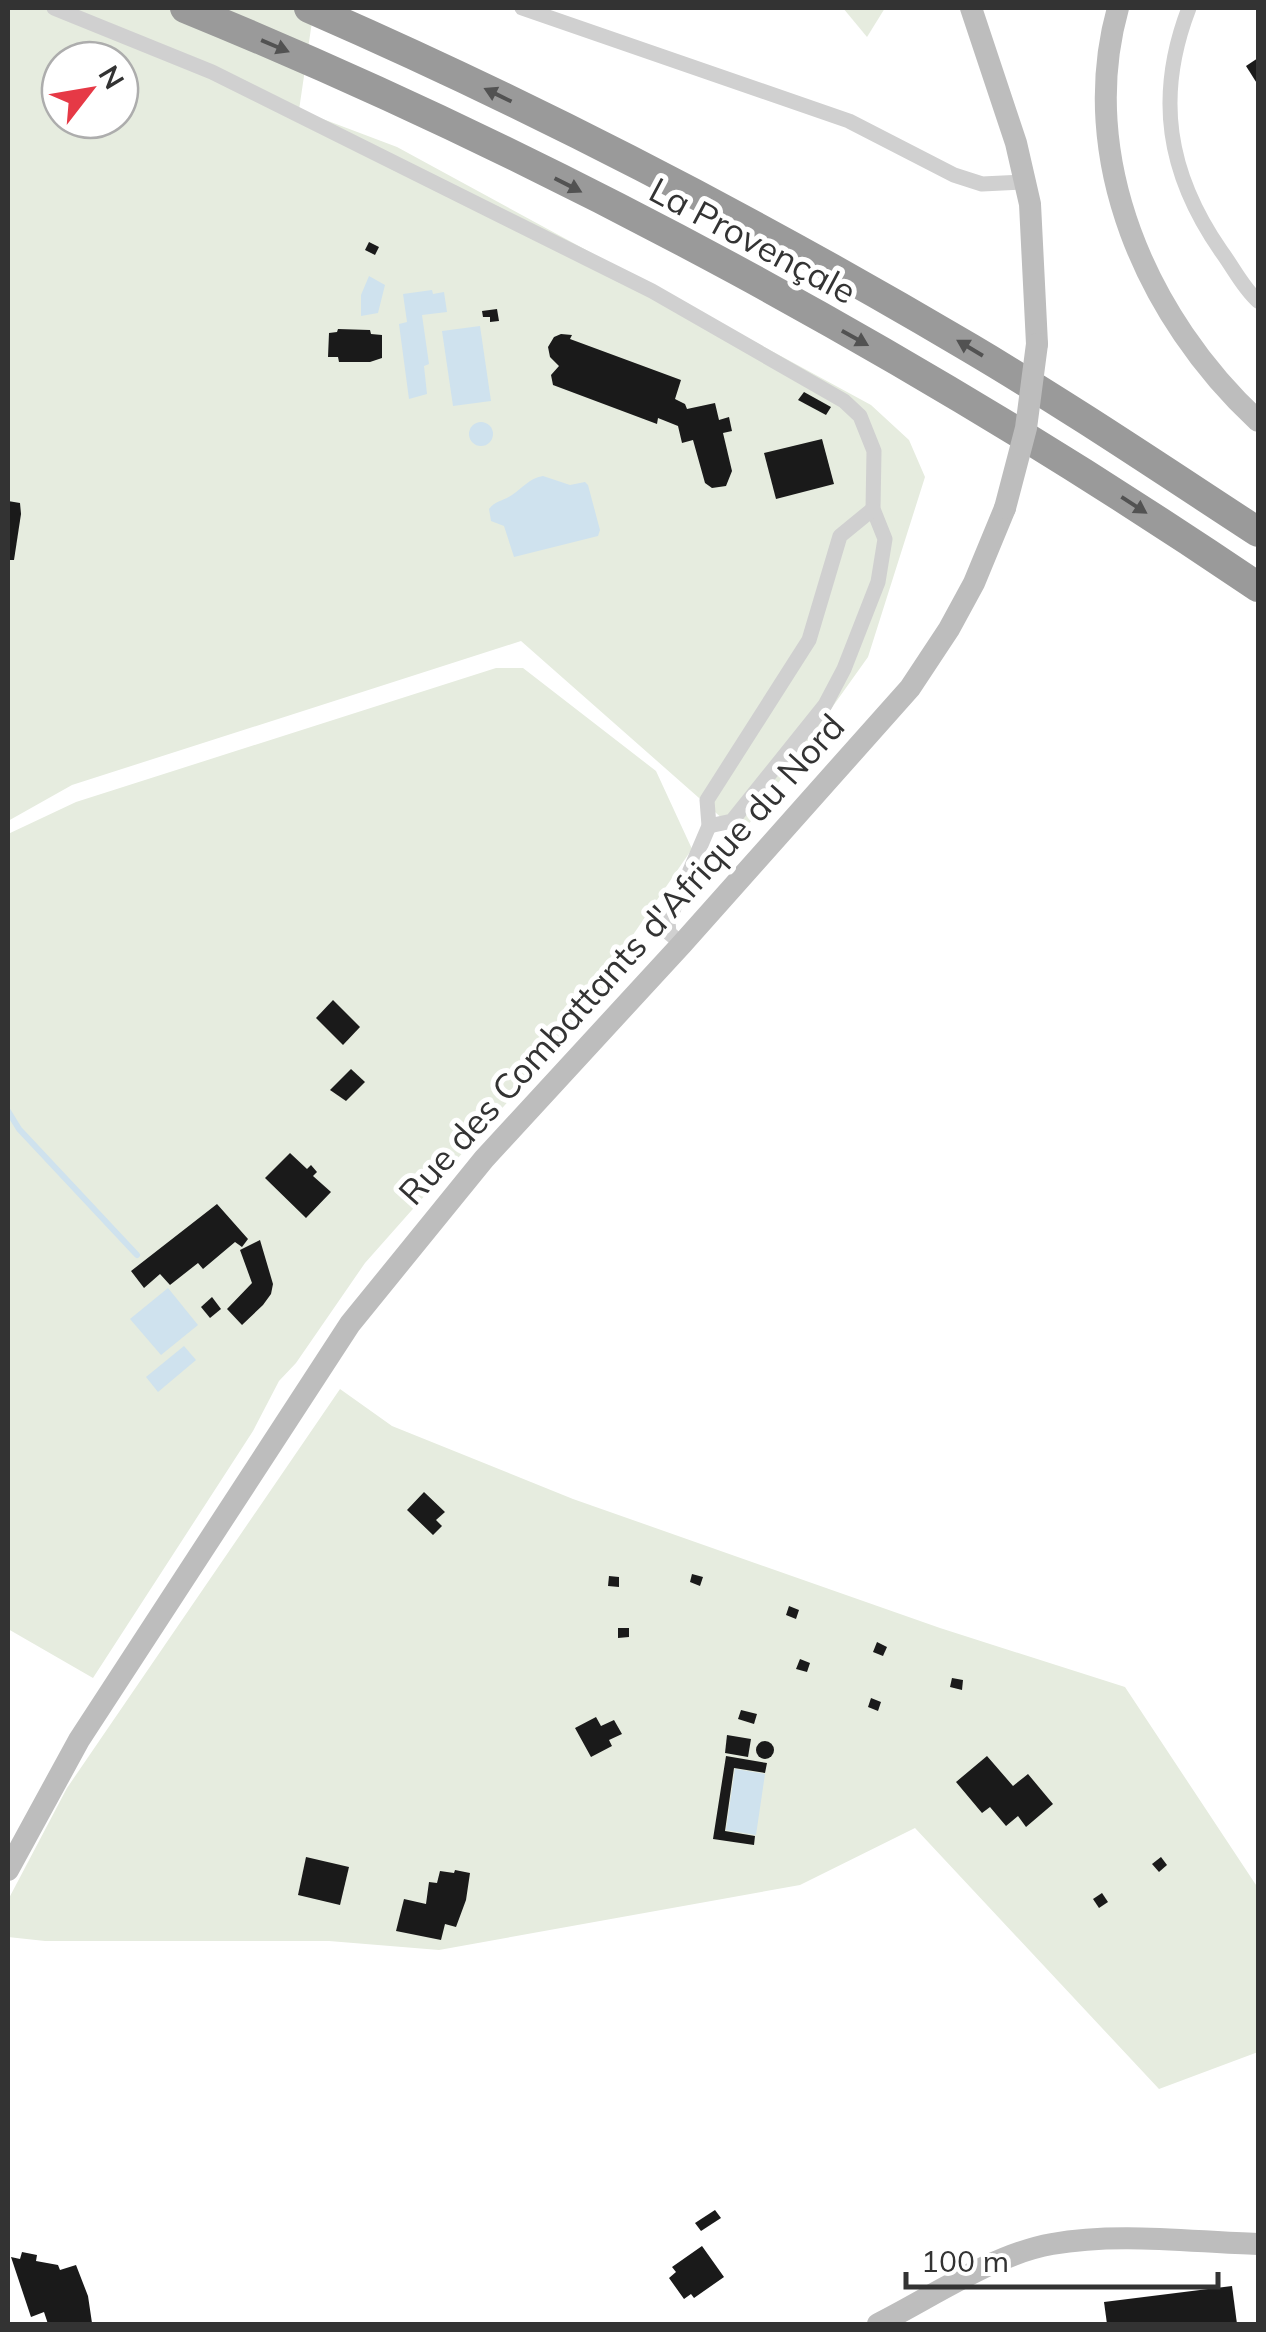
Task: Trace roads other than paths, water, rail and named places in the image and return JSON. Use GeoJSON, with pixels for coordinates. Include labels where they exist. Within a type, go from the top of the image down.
{"type":"FeatureCollection","features":[{"type":"Feature","properties":{"kind":"highway","name":"La Provençale"},"geometry":{"type":"LineString","coordinates":[[185,8],[478,140],[688,246],[951,394],[1108,489],[1258,587]]}},
{"type":"Feature","properties":{"kind":"highway","name":"La Provençale"},"geometry":{"type":"LineString","coordinates":[[309,8],[524,107],[795,248],[975,350],[1258,532]]}},
{"type":"Feature","properties":{"kind":"main road"},"geometry":{"type":"LineString","coordinates":[[1104,8],[1110,32],[1106,137],[1113,177],[1134,244],[1178,326],[1258,420]]}},
{"type":"Feature","properties":{"kind":"main road"},"geometry":{"type":"LineString","coordinates":[[1110,32],[1118,8]]}},
{"type":"Feature","properties":{"kind":"main road","name":"Rue des Combattants d'Afrique du Nord"},"geometry":{"type":"LineString","coordinates":[[8,1870],[79,1740],[350,1324],[484,1159],[910,688],[974,583],[1004,508],[1026,428],[1038,344],[1026,182],[976,12]]}},
{"type":"Feature","properties":{"kind":"main road"},"geometry":{"type":"LineString","coordinates":[[878,2324],[1002,2260],[1048,2244],[1094,2239],[1258,2244]]}},
{"type":"Feature","properties":{"kind":"street"},"geometry":{"type":"LineString","coordinates":[[54,8],[212,72],[634,282],[844,402],[860,416],[874,451],[873,509],[885,539],[878,582],[844,670],[825,705],[732,820],[709,826]]}},
{"type":"Feature","properties":{"kind":"street"},"geometry":{"type":"LineString","coordinates":[[522,8],[849,122],[954,175],[982,184],[1026,182]]}},
{"type":"Feature","properties":{"kind":"street"},"geometry":{"type":"LineString","coordinates":[[1190,8],[1175,46],[1168,92],[1176,158],[1214,240],[1258,300]]}},
{"type":"Feature","properties":{"kind":"street"},"geometry":{"type":"LineString","coordinates":[[682,944],[669,933],[668,922],[709,826],[706,800],[809,640],[840,536],[873,509]]}},
{"type":"Feature","properties":{"kind":"water"},"geometry":{"type":"Polygon","coordinates":[[[369,276],[385,285],[378,313],[361,316],[361,295],[369,276]]]}},
{"type":"Feature","properties":{"kind":"water"},"geometry":{"type":"Polygon","coordinates":[[[432,290],[433,294],[444,292],[447,312],[422,315],[429,364],[424,366],[427,394],[409,399],[399,324],[407,322],[403,294],[432,290]]]}},
{"type":"Feature","properties":{"kind":"water"},"geometry":{"type":"Polygon","coordinates":[[[480,326],[491,401],[453,406],[442,331],[480,326]]]}},
{"type":"Feature","properties":{"kind":"water"},"geometry":{"type":"Polygon","coordinates":[[[481,422],[493,434],[481,446],[469,434],[481,422]]]}},
{"type":"Feature","properties":{"kind":"water"},"geometry":{"type":"Polygon","coordinates":[[[543,476],[570,485],[588,485],[600,530],[598,536],[514,557],[504,526],[491,521],[489,509],[543,476]]]}},
{"type":"Feature","properties":{"kind":"water"},"geometry":{"type":"Polygon","coordinates":[[[168,1288],[198,1325],[161,1355],[130,1319],[168,1288]]]}},
{"type":"Feature","properties":{"kind":"water"},"geometry":{"type":"Polygon","coordinates":[[[184,1346],[196,1360],[158,1392],[146,1377],[184,1346]]]}},
{"type":"Feature","properties":{"kind":"water"},"geometry":{"type":"Polygon","coordinates":[[[735,1769],[765,1774],[756,1835],[726,1830],[735,1769]]]}},
{"type":"Feature","properties":{"kind":"waterway"},"geometry":{"type":"LineString","coordinates":[[8,1111],[19,1129],[137,1255]]}}]}
